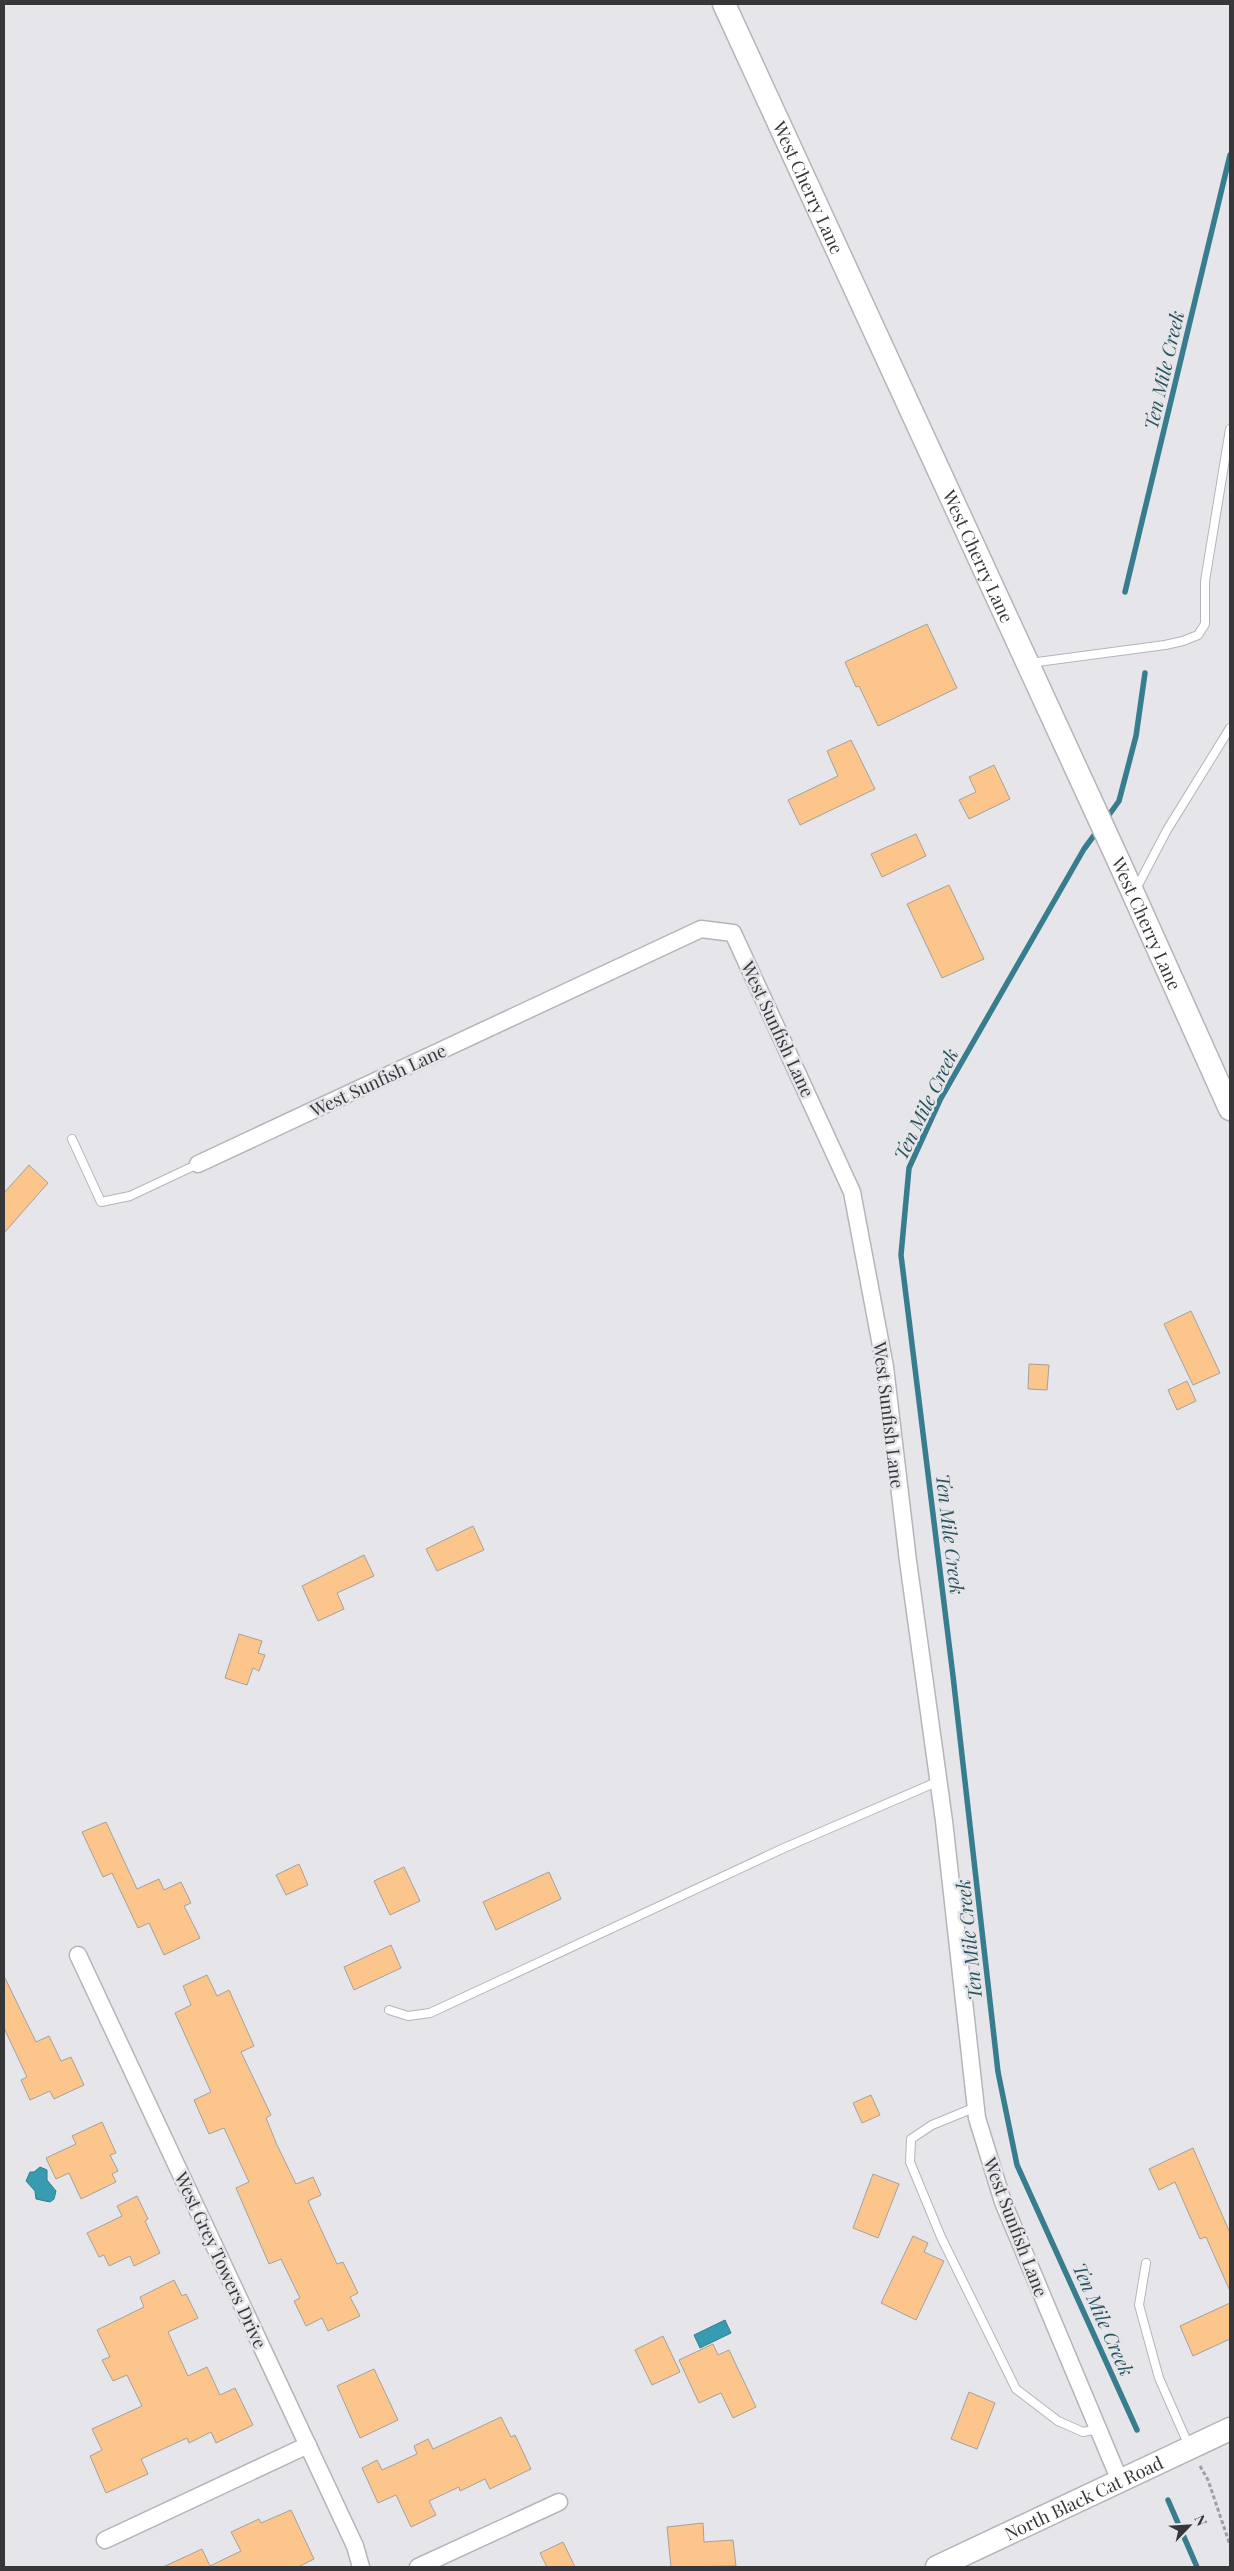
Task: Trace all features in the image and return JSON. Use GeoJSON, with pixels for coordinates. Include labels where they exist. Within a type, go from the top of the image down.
{"type":"FeatureCollection","features":[{"type":"Feature","properties":{"kind":"main road","name":"West Cherry Lane"},"geometry":{"type":"LineString","coordinates":[[724,4],[1134,894],[1230,1109]]}},
{"type":"Feature","properties":{"kind":"main road","name":"North Black Cat Road"},"geometry":{"type":"LineString","coordinates":[[937,2567],[1230,2429]]}},
{"type":"Feature","properties":{"kind":"street","name":"West Sunfish Lane"},"geometry":{"type":"LineString","coordinates":[[198,1164],[701,929],[733,933],[852,1192],[885,1367],[908,1561],[939,1782],[977,2118],[1003,2202],[1120,2481]]}},
{"type":"Feature","properties":{"kind":"street","name":"West Grey Towers Drive"},"geometry":{"type":"LineString","coordinates":[[78,1955],[308,2444],[355,2546],[361,2567]]}},
{"type":"Feature","properties":{"kind":"street"},"geometry":{"type":"LineString","coordinates":[[105,2540],[308,2444]]}},
{"type":"Feature","properties":{"kind":"street"},"geometry":{"type":"LineString","coordinates":[[418,2567],[559,2502]]}},
{"type":"Feature","properties":{"kind":"lane"},"geometry":{"type":"LineString","coordinates":[[1028,664],[1166,645],[1183,642],[1198,635],[1205,624],[1205,581],[1230,429]]}},
{"type":"Feature","properties":{"kind":"lane"},"geometry":{"type":"LineString","coordinates":[[1134,894],[1167,830],[1230,728]]}},
{"type":"Feature","properties":{"kind":"lane"},"geometry":{"type":"LineString","coordinates":[[72,1139],[101,1202],[130,1196],[198,1164]]}},
{"type":"Feature","properties":{"kind":"lane"},"geometry":{"type":"LineString","coordinates":[[389,2010],[408,2016],[430,2013],[784,1848],[939,1782]]}},
{"type":"Feature","properties":{"kind":"lane"},"geometry":{"type":"LineString","coordinates":[[976,2107],[932,2125],[911,2139],[910,2162],[941,2237],[1016,2389],[1058,2422],[1083,2432],[1098,2429]]}},
{"type":"Feature","properties":{"kind":"lane"},"geometry":{"type":"LineString","coordinates":[[1146,2263],[1139,2305],[1159,2378],[1190,2448]]}},
{"type":"Feature","properties":{"kind":"path"},"geometry":{"type":"LineString","coordinates":[[1190,2448],[1208,2480],[1230,2545]]}},
{"type":"Feature","properties":{"kind":"water"},"geometry":{"type":"Polygon","coordinates":[[[40,2167],[47,2170],[47,2180],[56,2191],[54,2199],[50,2202],[36,2199],[35,2191],[26,2181],[30,2172],[34,2172],[40,2167]]]}},
{"type":"Feature","properties":{"kind":"water"},"geometry":{"type":"Polygon","coordinates":[[[725,2320],[731,2333],[700,2348],[694,2335],[725,2320]]]}},
{"type":"Feature","properties":{"kind":"building"},"geometry":{"type":"Polygon","coordinates":[[[927,624],[957,688],[878,726],[859,686],[856,687],[845,662],[927,624]]]}},
{"type":"Feature","properties":{"kind":"building"},"geometry":{"type":"Polygon","coordinates":[[[851,740],[875,789],[800,825],[788,800],[838,776],[827,751],[851,740]]]}},
{"type":"Feature","properties":{"kind":"building"},"geometry":{"type":"Polygon","coordinates":[[[994,765],[1010,799],[969,819],[959,800],[976,792],[969,777],[994,765]]]}},
{"type":"Feature","properties":{"kind":"building"},"geometry":{"type":"Polygon","coordinates":[[[916,834],[926,856],[882,877],[871,854],[916,834]]]}},
{"type":"Feature","properties":{"kind":"building"},"geometry":{"type":"Polygon","coordinates":[[[949,885],[984,959],[942,978],[907,904],[949,885]]]}},
{"type":"Feature","properties":{"kind":"building"},"geometry":{"type":"Polygon","coordinates":[[[29,1165],[48,1183],[4,1233],[4,1193],[29,1165]]]}},
{"type":"Feature","properties":{"kind":"building"},"geometry":{"type":"Polygon","coordinates":[[[1191,1311],[1220,1373],[1193,1385],[1164,1324],[1191,1311]]]}},
{"type":"Feature","properties":{"kind":"building"},"geometry":{"type":"Polygon","coordinates":[[[1029,1364],[1049,1365],[1047,1390],[1028,1389],[1029,1364]]]}},
{"type":"Feature","properties":{"kind":"building"},"geometry":{"type":"Polygon","coordinates":[[[1187,1381],[1196,1401],[1177,1410],[1168,1390],[1187,1381]]]}},
{"type":"Feature","properties":{"kind":"building"},"geometry":{"type":"Polygon","coordinates":[[[473,1526],[484,1550],[437,1571],[426,1549],[473,1526]]]}},
{"type":"Feature","properties":{"kind":"building"},"geometry":{"type":"Polygon","coordinates":[[[364,1555],[374,1576],[337,1593],[344,1609],[318,1621],[302,1586],[364,1555]]]}},
{"type":"Feature","properties":{"kind":"building"},"geometry":{"type":"Polygon","coordinates":[[[239,1634],[262,1641],[258,1653],[265,1655],[259,1671],[253,1668],[247,1685],[225,1678],[239,1634]]]}},
{"type":"Feature","properties":{"kind":"building"},"geometry":{"type":"Polygon","coordinates":[[[106,1822],[137,1889],[159,1879],[164,1890],[181,1882],[191,1903],[184,1906],[200,1938],[164,1955],[149,1923],[138,1928],[112,1873],[103,1877],[82,1832],[106,1822]]]}},
{"type":"Feature","properties":{"kind":"building"},"geometry":{"type":"Polygon","coordinates":[[[299,1864],[308,1885],[286,1895],[276,1875],[299,1864]]]}},
{"type":"Feature","properties":{"kind":"building"},"geometry":{"type":"Polygon","coordinates":[[[404,1867],[420,1901],[390,1915],[374,1881],[404,1867]]]}},
{"type":"Feature","properties":{"kind":"building"},"geometry":{"type":"Polygon","coordinates":[[[549,1872],[561,1899],[496,1930],[483,1902],[549,1872]]]}},
{"type":"Feature","properties":{"kind":"building"},"geometry":{"type":"Polygon","coordinates":[[[391,1945],[401,1968],[354,1990],[344,1967],[391,1945]]]}},
{"type":"Feature","properties":{"kind":"building"},"geometry":{"type":"Polygon","coordinates":[[[207,1975],[217,1996],[229,1990],[254,2046],[241,2052],[271,2115],[266,2118],[277,2145],[296,2184],[313,2177],[321,2195],[308,2201],[337,2264],[343,2262],[358,2293],[350,2297],[360,2316],[328,2331],[322,2318],[306,2326],[294,2301],[300,2298],[281,2259],[269,2264],[236,2188],[249,2182],[224,2128],[209,2134],[194,2100],[211,2092],[175,2013],[191,2005],[183,1986],[207,1975]]]}},
{"type":"Feature","properties":{"kind":"building"},"geometry":{"type":"Polygon","coordinates":[[[4,1976],[36,2042],[49,2036],[61,2061],[71,2057],[84,2085],[54,2099],[50,2091],[30,2100],[21,2080],[27,2077],[4,2028],[4,1976]]]}},
{"type":"Feature","properties":{"kind":"building"},"geometry":{"type":"Polygon","coordinates":[[[871,2095],[880,2115],[862,2123],[853,2103],[871,2095]]]}},
{"type":"Feature","properties":{"kind":"building"},"geometry":{"type":"Polygon","coordinates":[[[102,2122],[116,2153],[110,2155],[118,2171],[112,2174],[116,2182],[81,2199],[69,2173],[56,2179],[46,2158],[76,2144],[72,2136],[102,2122]]]}},
{"type":"Feature","properties":{"kind":"building"},"geometry":{"type":"Polygon","coordinates":[[[1193,2148],[1230,2233],[1230,2291],[1206,2237],[1200,2239],[1175,2182],[1159,2190],[1149,2169],[1193,2148]]]}},
{"type":"Feature","properties":{"kind":"building"},"geometry":{"type":"Polygon","coordinates":[[[873,2174],[899,2184],[878,2238],[853,2228],[873,2174]]]}},
{"type":"Feature","properties":{"kind":"building"},"geometry":{"type":"Polygon","coordinates":[[[137,2196],[148,2219],[145,2221],[160,2253],[134,2266],[130,2256],[109,2266],[104,2255],[99,2257],[87,2233],[122,2216],[117,2206],[137,2196]]]}},
{"type":"Feature","properties":{"kind":"building"},"geometry":{"type":"Polygon","coordinates":[[[913,2236],[928,2243],[924,2252],[944,2261],[916,2320],[881,2303],[913,2236]]]}},
{"type":"Feature","properties":{"kind":"building"},"geometry":{"type":"Polygon","coordinates":[[[174,2280],[182,2296],[186,2294],[198,2318],[168,2332],[188,2376],[207,2367],[220,2395],[235,2388],[253,2425],[216,2443],[211,2432],[189,2443],[187,2438],[141,2459],[148,2474],[106,2493],[90,2456],[102,2450],[92,2429],[142,2406],[127,2375],[113,2381],[102,2360],[110,2357],[97,2330],[144,2307],[140,2297],[174,2280]]]}},
{"type":"Feature","properties":{"kind":"building"},"geometry":{"type":"Polygon","coordinates":[[[1230,2303],[1230,2339],[1193,2356],[1180,2326],[1230,2303]]]}},
{"type":"Feature","properties":{"kind":"building"},"geometry":{"type":"Polygon","coordinates":[[[663,2336],[680,2372],[652,2385],[635,2350],[663,2336]]]}},
{"type":"Feature","properties":{"kind":"building"},"geometry":{"type":"Polygon","coordinates":[[[713,2344],[718,2355],[729,2350],[756,2407],[733,2418],[721,2393],[699,2403],[679,2360],[713,2344]]]}},
{"type":"Feature","properties":{"kind":"building"},"geometry":{"type":"Polygon","coordinates":[[[374,2369],[398,2420],[360,2438],[337,2386],[374,2369]]]}},
{"type":"Feature","properties":{"kind":"building"},"geometry":{"type":"Polygon","coordinates":[[[969,2392],[995,2403],[977,2449],[951,2439],[969,2392]]]}},
{"type":"Feature","properties":{"kind":"building"},"geometry":{"type":"Polygon","coordinates":[[[501,2417],[511,2437],[515,2435],[531,2469],[490,2489],[485,2479],[460,2491],[459,2487],[429,2501],[436,2515],[411,2527],[396,2495],[378,2503],[362,2468],[377,2460],[382,2470],[417,2454],[414,2446],[428,2439],[433,2449],[501,2417]]]}},
{"type":"Feature","properties":{"kind":"building"},"geometry":{"type":"Polygon","coordinates":[[[291,2510],[314,2559],[298,2567],[163,2567],[202,2549],[210,2566],[241,2551],[231,2532],[259,2519],[261,2523],[291,2510]]]}},
{"type":"Feature","properties":{"kind":"building"},"geometry":{"type":"Polygon","coordinates":[[[703,2523],[704,2542],[733,2540],[736,2566],[671,2567],[667,2527],[703,2523]]]}},
{"type":"Feature","properties":{"kind":"building"},"geometry":{"type":"Polygon","coordinates":[[[563,2542],[575,2567],[547,2567],[540,2553],[563,2542]]]}},
{"type":"Feature","properties":{"kind":"waterway","name":"Ten Mile Creek"},"geometry":{"type":"LineString","coordinates":[[1125,592],[1230,155]]}},
{"type":"Feature","properties":{"kind":"waterway","name":"Ten Mile Creek"},"geometry":{"type":"LineString","coordinates":[[1106,819],[1119,801],[1136,736],[1145,673]]}},
{"type":"Feature","properties":{"kind":"waterway","name":"Ten Mile Creek"},"geometry":{"type":"LineString","coordinates":[[1098,830],[1084,849],[940,1100],[909,1168],[901,1255],[953,1676],[998,2072],[1017,2165],[1137,2430]]}},
{"type":"Feature","properties":{"kind":"waterway","name":"Ten Mile Creek"},"geometry":{"type":"LineString","coordinates":[[1168,2500],[1197,2567]]}}]}
